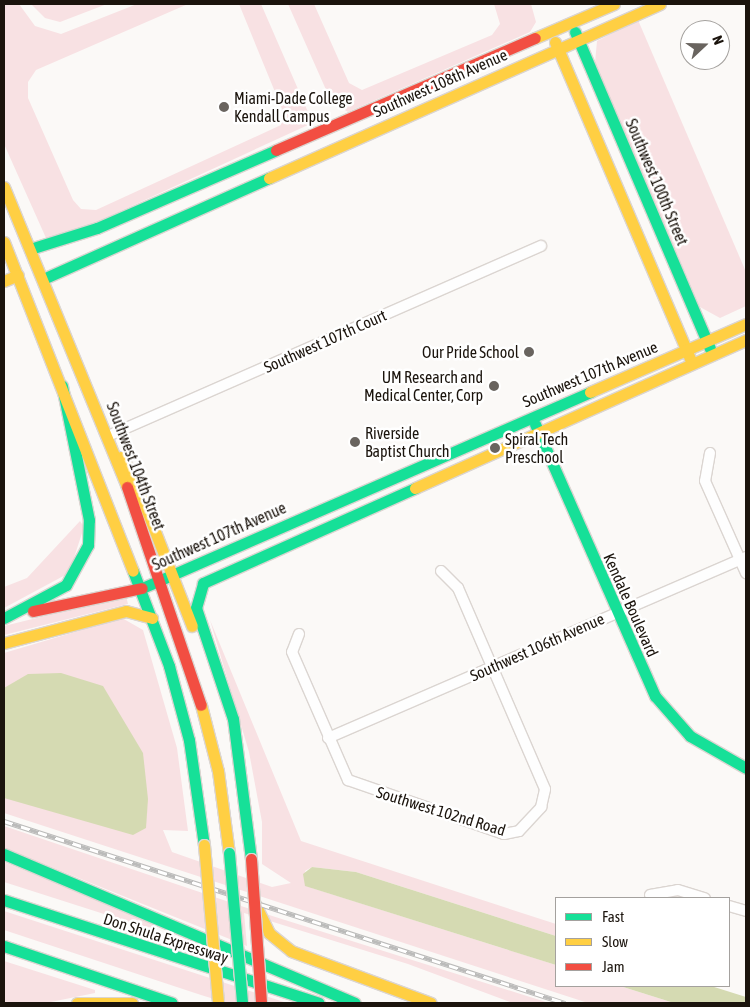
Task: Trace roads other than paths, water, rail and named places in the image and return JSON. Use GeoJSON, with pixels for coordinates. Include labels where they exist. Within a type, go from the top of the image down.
{"type":"FeatureCollection","features":[{"type":"Feature","properties":{"kind":"main road","name":"Southwest 108th Avenue"},"geometry":{"type":"LineString","coordinates":[[30,250],[97,228],[614,4]]}},
{"type":"Feature","properties":{"kind":"main road","name":"Southwest 108th Avenue"},"geometry":{"type":"LineString","coordinates":[[43,279],[660,4]]}},
{"type":"Feature","properties":{"kind":"main road","name":"Southwest 100th Street"},"geometry":{"type":"LineString","coordinates":[[571,23],[713,354]]}},
{"type":"Feature","properties":{"kind":"main road"},"geometry":{"type":"LineString","coordinates":[[550,32],[692,364]]}},
{"type":"Feature","properties":{"kind":"main road","name":"Southwest 104th Street"},"geometry":{"type":"LineString","coordinates":[[4,187],[108,436],[162,583],[209,731],[229,853],[242,1003]]}},
{"type":"Feature","properties":{"kind":"main road"},"geometry":{"type":"LineString","coordinates":[[4,242],[87,446],[142,588],[189,740],[204,845],[218,1003]]}},
{"type":"Feature","properties":{"kind":"main road"},"geometry":{"type":"LineString","coordinates":[[4,281],[18,276]]}},
{"type":"Feature","properties":{"kind":"main road","name":"Southwest 107th Avenue"},"geometry":{"type":"LineString","coordinates":[[22,612],[175,580],[532,417],[746,324]]}},
{"type":"Feature","properties":{"kind":"main road","name":"Southwest 107th Avenue"},"geometry":{"type":"LineString","coordinates":[[175,580],[202,583],[594,406],[746,340]]}},
{"type":"Feature","properties":{"kind":"main road"},"geometry":{"type":"LineString","coordinates":[[4,618],[22,612],[69,582],[88,545],[89,520],[62,386]]}},
{"type":"Feature","properties":{"kind":"main road"},"geometry":{"type":"LineString","coordinates":[[588,393],[594,406]]}},
{"type":"Feature","properties":{"kind":"main road","name":"Kendale Boulevard"},"geometry":{"type":"LineString","coordinates":[[532,417],[648,684],[668,714],[705,748],[746,768]]}},
{"type":"Feature","properties":{"kind":"main road"},"geometry":{"type":"LineString","coordinates":[[108,436],[133,475],[175,580],[223,722],[233,740]]}},
{"type":"Feature","properties":{"kind":"main road"},"geometry":{"type":"LineString","coordinates":[[202,583],[196,608],[233,719],[233,740],[251,860],[260,1003]]}},
{"type":"Feature","properties":{"kind":"main road"},"geometry":{"type":"LineString","coordinates":[[4,643],[126,611],[152,618]]}},
{"type":"Feature","properties":{"kind":"main road"},"geometry":{"type":"LineString","coordinates":[[4,855],[355,1003]]}},
{"type":"Feature","properties":{"kind":"main road","name":"Don Shula Expressway"},"geometry":{"type":"LineString","coordinates":[[4,900],[319,1003]]}},
{"type":"Feature","properties":{"kind":"main road"},"geometry":{"type":"LineString","coordinates":[[255,904],[276,940],[291,951],[359,978],[431,1003]]}},
{"type":"Feature","properties":{"kind":"main road"},"geometry":{"type":"LineString","coordinates":[[4,946],[172,1003]]}},
{"type":"Feature","properties":{"kind":"main road"},"geometry":{"type":"LineString","coordinates":[[78,1003],[132,1003]]}},
{"type":"Feature","properties":{"kind":"street","name":"Southwest 107th Court"},"geometry":{"type":"LineString","coordinates":[[108,436],[541,246]]}},
{"type":"Feature","properties":{"kind":"street"},"geometry":{"type":"LineString","coordinates":[[710,453],[705,480],[743,558],[746,573]]}},
{"type":"Feature","properties":{"kind":"street","name":"Southwest 106th Avenue"},"geometry":{"type":"LineString","coordinates":[[328,738],[743,558]]}},
{"type":"Feature","properties":{"kind":"street"},"geometry":{"type":"LineString","coordinates":[[441,570],[458,588],[492,666]]}},
{"type":"Feature","properties":{"kind":"street"},"geometry":{"type":"LineString","coordinates":[[299,634],[292,652],[328,738]]}},
{"type":"Feature","properties":{"kind":"street","name":"Southwest 102nd Road"},"geometry":{"type":"LineString","coordinates":[[328,738],[346,778],[505,834],[524,828],[541,807],[546,792],[492,666]]}},
{"type":"Feature","properties":{"kind":"street"},"geometry":{"type":"LineString","coordinates":[[650,895],[678,890],[702,897]]}},
{"type":"Feature","properties":{"kind":"street"},"geometry":{"type":"LineString","coordinates":[[730,906],[746,911]]}},
{"type":"Feature","properties":{"kind":"railway"},"geometry":{"type":"LineString","coordinates":[[4,821],[565,1003]]}},
{"type":"Feature","properties":{"kind":"place","name":"Miami-Dade College Kendall Campus"},"geometry":{"type":"Point","coordinates":[224,107]}},
{"type":"Feature","properties":{"kind":"place","name":"Our Pride School"},"geometry":{"type":"Point","coordinates":[529,352]}},
{"type":"Feature","properties":{"kind":"place","name":"UM Research and Medical Center, Corp"},"geometry":{"type":"Point","coordinates":[494,386]}},
{"type":"Feature","properties":{"kind":"place","name":"Riverside Baptist Church"},"geometry":{"type":"Point","coordinates":[355,442]}},
{"type":"Feature","properties":{"kind":"place","name":"Spiral Tech Preschool"},"geometry":{"type":"Point","coordinates":[495,448]}}]}
